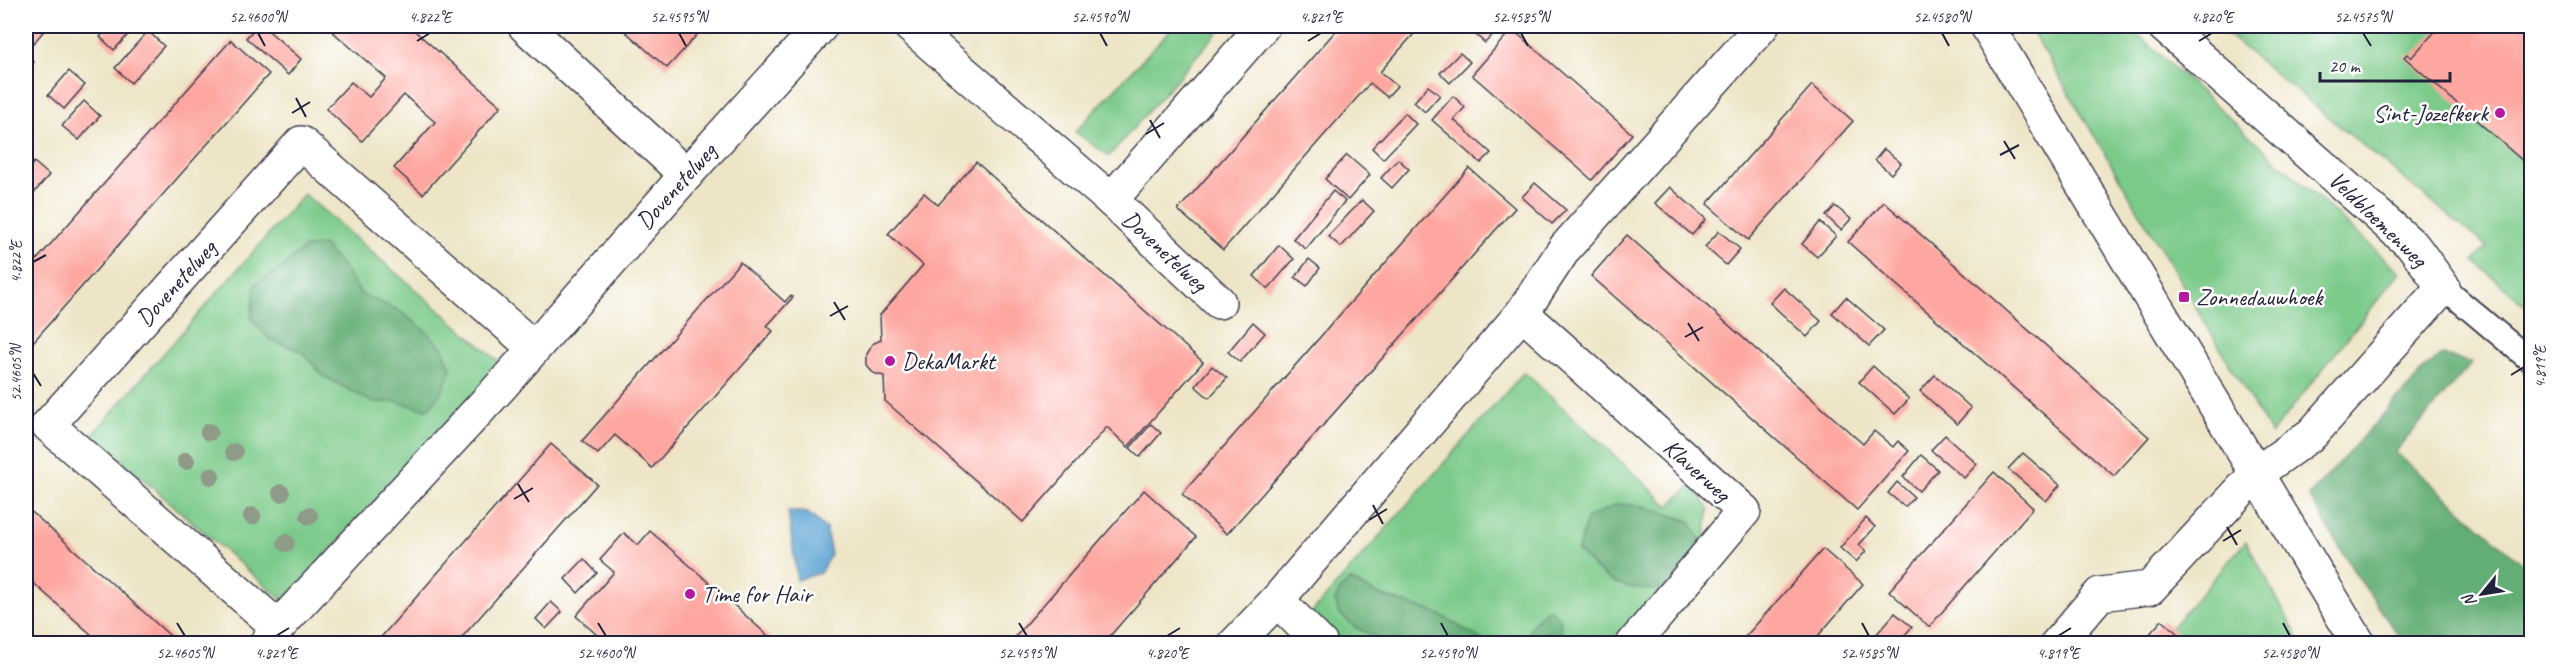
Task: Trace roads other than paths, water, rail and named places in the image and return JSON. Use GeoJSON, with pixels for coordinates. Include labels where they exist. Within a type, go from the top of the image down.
{"type":"FeatureCollection","features":[{"type":"Feature","properties":{"kind":"street"},"geometry":{"type":"LineString","coordinates":[[525,26],[686,175]]}},
{"type":"Feature","properties":{"kind":"street","name":"Dovenetelweg"},"geometry":{"type":"LineString","coordinates":[[534,348],[301,143],[48,424],[272,635],[534,348],[821,26]]}},
{"type":"Feature","properties":{"kind":"street","name":"Dovenetelweg"},"geometry":{"type":"LineString","coordinates":[[910,26],[1110,200],[1219,302]]}},
{"type":"Feature","properties":{"kind":"street","name":"Dovenetelweg"},"geometry":{"type":"LineString","coordinates":[[1110,200],[1263,26]]}},
{"type":"Feature","properties":{"kind":"street"},"geometry":{"type":"LineString","coordinates":[[1235,644],[1277,600],[1522,313],[1565,248],[1762,26]]}},
{"type":"Feature","properties":{"kind":"street"},"geometry":{"type":"LineString","coordinates":[[1987,26],[2359,644]]}},
{"type":"Feature","properties":{"kind":"street","name":"Veldbloemenweg"},"geometry":{"type":"LineString","coordinates":[[2164,26],[2414,247],[2443,287],[2312,434],[2256,473]]}},
{"type":"Feature","properties":{"kind":"street","name":"Klaverweg"},"geometry":{"type":"LineString","coordinates":[[1522,313],[1744,511],[1633,644]]}},
{"type":"Feature","properties":{"kind":"street"},"geometry":{"type":"LineString","coordinates":[[2057,644],[2100,594],[2150,588],[2256,473]]}},
{"type":"Feature","properties":{"kind":"street"},"geometry":{"type":"LineString","coordinates":[[1277,600],[1321,644]]}},
{"type":"Feature","properties":{"kind":"lane"},"geometry":{"type":"LineString","coordinates":[[2443,287],[2532,362]]}},
{"type":"Feature","properties":{"kind":"water"},"geometry":{"type":"Polygon","coordinates":[[[788,511],[808,513],[826,529],[831,554],[820,573],[797,580],[788,511]]]}},
{"type":"Feature","properties":{"kind":"place","name":"Sint-Jozefkerk"},"geometry":{"type":"Point","coordinates":[2500,113]}},
{"type":"Feature","properties":{"kind":"place","name":"Zonnedauwhoek"},"geometry":{"type":"Point","coordinates":[2184,297]}},
{"type":"Feature","properties":{"kind":"place","name":"DekaMarkt"},"geometry":{"type":"Point","coordinates":[890,361]}},
{"type":"Feature","properties":{"kind":"place","name":"Time for Hair"},"geometry":{"type":"Point","coordinates":[690,594]}}]}
